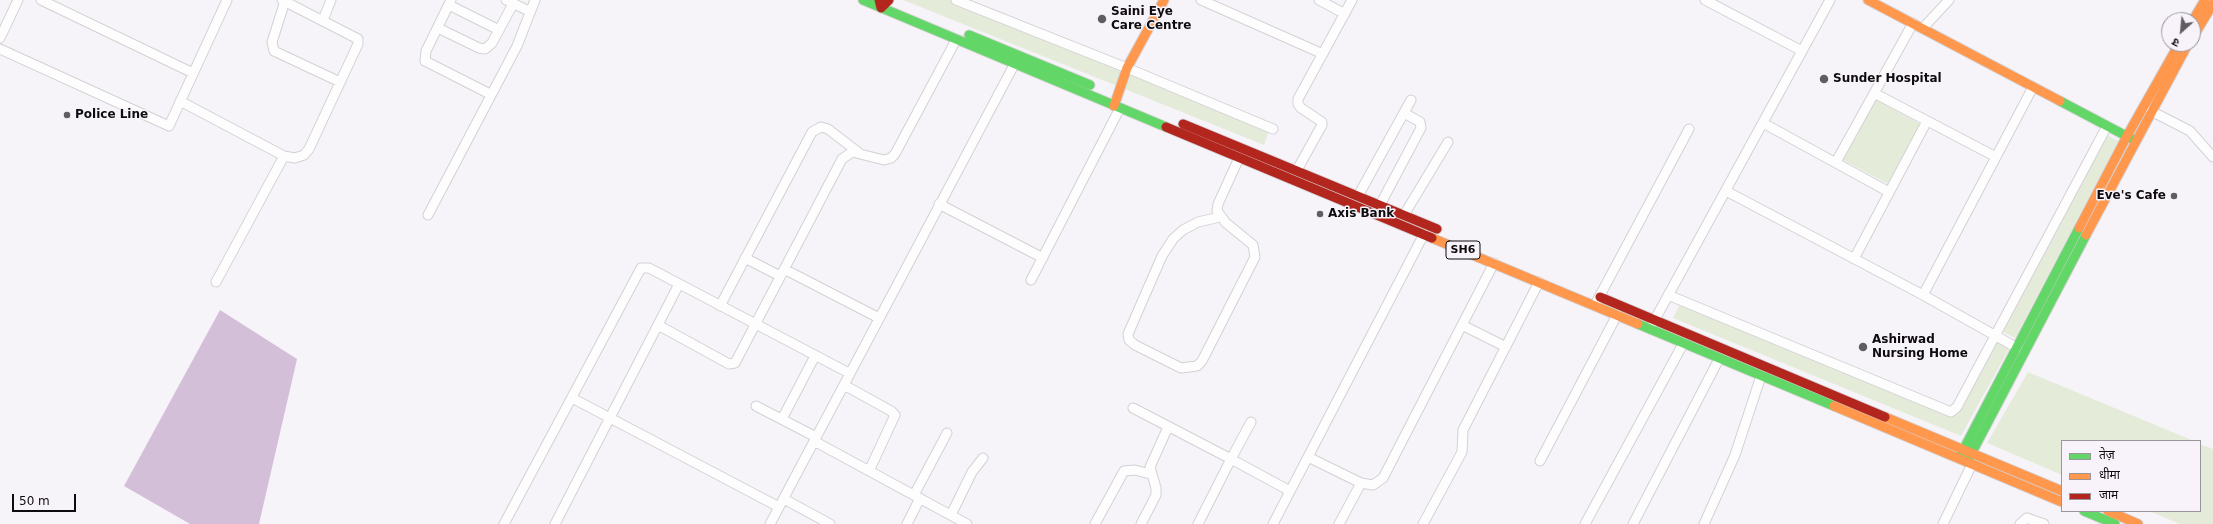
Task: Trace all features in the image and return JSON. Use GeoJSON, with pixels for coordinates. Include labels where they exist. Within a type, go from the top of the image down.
{"type":"FeatureCollection","features":[{"type":"Feature","properties":{"kind":"main road","name":"SH6"},"geometry":{"type":"LineString","coordinates":[[863,0],[885,2],[1297,170],[1446,233]]}},
{"type":"Feature","properties":{"kind":"main road"},"geometry":{"type":"LineString","coordinates":[[1117,107],[1118,97],[1127,68],[1164,0]]}},
{"type":"Feature","properties":{"kind":"main road"},"geometry":{"type":"LineString","coordinates":[[1868,0],[2136,141]]}},
{"type":"Feature","properties":{"kind":"main road"},"geometry":{"type":"LineString","coordinates":[[2198,12],[2205,0]]}},
{"type":"Feature","properties":{"kind":"main road","name":"SH6"},"geometry":{"type":"LineString","coordinates":[[885,2],[956,40],[1014,65],[1539,282],[1596,299],[1655,320],[2061,491]]}},
{"type":"Feature","properties":{"kind":"main road"},"geometry":{"type":"LineString","coordinates":[[2201,24],[2213,4]]}},
{"type":"Feature","properties":{"kind":"main road"},"geometry":{"type":"LineString","coordinates":[[1966,462],[1967,451],[2016,347],[2126,136],[2174,52]]}},
{"type":"Feature","properties":{"kind":"main road"},"geometry":{"type":"LineString","coordinates":[[1967,451],[2025,353],[2151,111],[2184,52]]}},
{"type":"Feature","properties":{"kind":"main road","name":"SH6"},"geometry":{"type":"LineString","coordinates":[[1596,299],[1618,315],[1683,344],[2061,502]]}},
{"type":"Feature","properties":{"kind":"main road"},"geometry":{"type":"LineString","coordinates":[[2086,512],[2115,524]]}},
{"type":"Feature","properties":{"kind":"main road"},"geometry":{"type":"LineString","coordinates":[[2110,512],[2138,524]]}},
{"type":"Feature","properties":{"kind":"street"},"geometry":{"type":"LineString","coordinates":[[0,38],[18,0]]}},
{"type":"Feature","properties":{"kind":"street"},"geometry":{"type":"LineString","coordinates":[[41,0],[193,73]]}},
{"type":"Feature","properties":{"kind":"street"},"geometry":{"type":"LineString","coordinates":[[0,49],[169,126],[227,0]]}},
{"type":"Feature","properties":{"kind":"street"},"geometry":{"type":"LineString","coordinates":[[323,20],[331,0]]}},
{"type":"Feature","properties":{"kind":"street"},"geometry":{"type":"LineString","coordinates":[[428,215],[490,94],[518,46],[529,11],[535,0]]}},
{"type":"Feature","properties":{"kind":"street"},"geometry":{"type":"LineString","coordinates":[[956,0],[1127,68],[1273,129]]}},
{"type":"Feature","properties":{"kind":"street"},"geometry":{"type":"LineString","coordinates":[[1201,0],[1323,54]]}},
{"type":"Feature","properties":{"kind":"street"},"geometry":{"type":"LineString","coordinates":[[1319,0],[1345,14]]}},
{"type":"Feature","properties":{"kind":"street"},"geometry":{"type":"LineString","coordinates":[[1297,170],[1322,125],[1319,118],[1301,108],[1298,104],[1298,99],[1352,0]]}},
{"type":"Feature","properties":{"kind":"street"},"geometry":{"type":"LineString","coordinates":[[1705,0],[1802,51]]}},
{"type":"Feature","properties":{"kind":"street"},"geometry":{"type":"LineString","coordinates":[[1650,329],[1830,0]]}},
{"type":"Feature","properties":{"kind":"street"},"geometry":{"type":"LineString","coordinates":[[1923,28],[1948,0]]}},
{"type":"Feature","properties":{"kind":"street"},"geometry":{"type":"LineString","coordinates":[[180,101],[284,156],[295,158],[304,155],[309,148],[358,44],[358,39],[284,1],[272,42],[274,52],[340,82]]}},
{"type":"Feature","properties":{"kind":"street"},"geometry":{"type":"LineString","coordinates":[[438,28],[486,50],[492,44],[499,30],[509,2],[529,11]]}},
{"type":"Feature","properties":{"kind":"street"},"geometry":{"type":"LineString","coordinates":[[490,94],[425,61],[426,51],[450,3],[499,30]]}},
{"type":"Feature","properties":{"kind":"street"},"geometry":{"type":"LineString","coordinates":[[1836,162],[1913,23]]}},
{"type":"Feature","properties":{"kind":"street"},"geometry":{"type":"LineString","coordinates":[[720,306],[807,140],[816,128],[821,126],[828,129],[858,152],[884,160],[891,158],[895,154],[956,40]]}},
{"type":"Feature","properties":{"kind":"street"},"geometry":{"type":"LineString","coordinates":[[770,524],[1014,65]]}},
{"type":"Feature","properties":{"kind":"street"},"geometry":{"type":"LineString","coordinates":[[1923,295],[2033,86]]}},
{"type":"Feature","properties":{"kind":"street"},"geometry":{"type":"LineString","coordinates":[[1874,93],[1996,157]]}},
{"type":"Feature","properties":{"kind":"street"},"geometry":{"type":"LineString","coordinates":[[1358,196],[1411,100]]}},
{"type":"Feature","properties":{"kind":"street"},"geometry":{"type":"LineString","coordinates":[[1031,280],[1117,107]]}},
{"type":"Feature","properties":{"kind":"street"},"geometry":{"type":"LineString","coordinates":[[2151,111],[2190,131],[2213,157]]}},
{"type":"Feature","properties":{"kind":"street"},"geometry":{"type":"LineString","coordinates":[[1380,205],[1421,128],[1420,122],[1404,113]]}},
{"type":"Feature","properties":{"kind":"street"},"geometry":{"type":"LineString","coordinates":[[1854,259],[1927,121]]}},
{"type":"Feature","properties":{"kind":"street"},"geometry":{"type":"LineString","coordinates":[[1763,123],[1889,192]]}},
{"type":"Feature","properties":{"kind":"street"},"geometry":{"type":"LineString","coordinates":[[1668,296],[1951,412],[1957,407],[2107,126]]}},
{"type":"Feature","properties":{"kind":"street"},"geometry":{"type":"LineString","coordinates":[[1596,299],[1689,129]]}},
{"type":"Feature","properties":{"kind":"street"},"geometry":{"type":"LineString","coordinates":[[1404,215],[1448,142]]}},
{"type":"Feature","properties":{"kind":"street"},"geometry":{"type":"LineString","coordinates":[[658,325],[732,364],[737,360],[842,159],[847,154],[858,152]]}},
{"type":"Feature","properties":{"kind":"street"},"geometry":{"type":"LineString","coordinates":[[216,282],[284,156]]}},
{"type":"Feature","properties":{"kind":"street"},"geometry":{"type":"LineString","coordinates":[[1220,217],[1198,222],[1183,230],[1173,239],[1162,256],[1128,334],[1130,340],[1135,345],[1181,368],[1197,366],[1202,361],[1255,257],[1253,245],[1220,217],[1217,211],[1218,204],[1239,158]]}},
{"type":"Feature","properties":{"kind":"street"},"geometry":{"type":"LineString","coordinates":[[1726,191],[1923,295],[2025,353]]}},
{"type":"Feature","properties":{"kind":"street"},"geometry":{"type":"LineString","coordinates":[[939,204],[1043,258]]}},
{"type":"Feature","properties":{"kind":"street"},"geometry":{"type":"LineString","coordinates":[[1273,524],[1424,234]]}},
{"type":"Feature","properties":{"kind":"street"},"geometry":{"type":"LineString","coordinates":[[746,258],[782,272],[879,318]]}},
{"type":"Feature","properties":{"kind":"street"},"geometry":{"type":"LineString","coordinates":[[1308,457],[1361,482],[1373,485],[1383,478],[1494,263]]}},
{"type":"Feature","properties":{"kind":"street"},"geometry":{"type":"LineString","coordinates":[[504,524],[641,268],[649,268],[849,373]]}},
{"type":"Feature","properties":{"kind":"street"},"geometry":{"type":"LineString","coordinates":[[1423,524],[1462,452],[1463,430],[1539,282]]}},
{"type":"Feature","properties":{"kind":"street"},"geometry":{"type":"LineString","coordinates":[[555,524],[679,284]]}},
{"type":"Feature","properties":{"kind":"street"},"geometry":{"type":"LineString","coordinates":[[1540,461],[1618,315]]}},
{"type":"Feature","properties":{"kind":"street"},"geometry":{"type":"LineString","coordinates":[[1462,325],[1506,347]]}},
{"type":"Feature","properties":{"kind":"street"},"geometry":{"type":"LineString","coordinates":[[1585,524],[1683,344]]}},
{"type":"Feature","properties":{"kind":"street"},"geometry":{"type":"LineString","coordinates":[[782,419],[815,356]]}},
{"type":"Feature","properties":{"kind":"street"},"geometry":{"type":"LineString","coordinates":[[1633,524],[1719,359]]}},
{"type":"Feature","properties":{"kind":"street"},"geometry":{"type":"LineString","coordinates":[[1704,524],[1735,454],[1761,376]]}},
{"type":"Feature","properties":{"kind":"street"},"geometry":{"type":"LineString","coordinates":[[844,385],[891,411],[895,415],[869,471]]}},
{"type":"Feature","properties":{"kind":"street"},"geometry":{"type":"LineString","coordinates":[[572,398],[779,507]]}},
{"type":"Feature","properties":{"kind":"street"},"geometry":{"type":"LineString","coordinates":[[756,406],[782,419],[869,471],[967,524]]}},
{"type":"Feature","properties":{"kind":"street"},"geometry":{"type":"LineString","coordinates":[[1133,408],[1290,491]]}},
{"type":"Feature","properties":{"kind":"street"},"geometry":{"type":"LineString","coordinates":[[1198,524],[1251,422]]}},
{"type":"Feature","properties":{"kind":"street"},"geometry":{"type":"LineString","coordinates":[[1141,524],[1156,495],[1156,488],[1150,474],[1152,460],[1168,427]]}},
{"type":"Feature","properties":{"kind":"street"},"geometry":{"type":"LineString","coordinates":[[907,524],[917,497],[947,433]]}},
{"type":"Feature","properties":{"kind":"street"},"geometry":{"type":"LineString","coordinates":[[951,515],[970,476],[983,458]]}},
{"type":"Feature","properties":{"kind":"street"},"geometry":{"type":"LineString","coordinates":[[1943,524],[1966,462]]}},
{"type":"Feature","properties":{"kind":"street"},"geometry":{"type":"LineString","coordinates":[[1095,524],[1124,471],[1135,470],[1150,474]]}},
{"type":"Feature","properties":{"kind":"street"},"geometry":{"type":"LineString","coordinates":[[1339,524],[1361,482]]}},
{"type":"Feature","properties":{"kind":"street"},"geometry":{"type":"LineString","coordinates":[[784,499],[830,524]]}},
{"type":"Feature","properties":{"kind":"street"},"geometry":{"type":"LineString","coordinates":[[2020,524],[2027,518],[2044,524]]}},
{"type":"Feature","properties":{"kind":"green space"},"geometry":{"type":"Polygon","coordinates":[[[903,0],[950,0],[1269,131],[1264,145],[903,0]]]}},
{"type":"Feature","properties":{"kind":"green space"},"geometry":{"type":"Polygon","coordinates":[[[1875,99],[1920,124],[1888,184],[1843,160],[1875,99]]]}},
{"type":"Feature","properties":{"kind":"green space"},"geometry":{"type":"Polygon","coordinates":[[[2107,135],[2118,141],[2015,338],[2001,331],[2107,135]]]}},
{"type":"Feature","properties":{"kind":"green space"},"geometry":{"type":"Polygon","coordinates":[[[1683,298],[1957,413],[1997,339],[2011,345],[1961,436],[1673,318],[1683,298]]]}},
{"type":"Feature","properties":{"kind":"green space"},"geometry":{"type":"Polygon","coordinates":[[[2028,372],[2192,440],[2061,440],[2061,475],[1987,443],[2028,372]]]}},
{"type":"Feature","properties":{"kind":"green space"},"geometry":{"type":"Polygon","coordinates":[[[2201,444],[2213,449],[2213,524],[2180,524],[2151,512],[2201,512],[2201,444]]]}},
{"type":"Feature","properties":{"kind":"shaded area"},"geometry":{"type":"Polygon","coordinates":[[[220,310],[297,359],[259,524],[190,524],[124,486],[220,310]]]}},
{"type":"Feature","properties":{"kind":"traffic: fast"},"geometry":{"type":"LineString","coordinates":[[863,0],[1166,127]]}},
{"type":"Feature","properties":{"kind":"traffic: fast"},"geometry":{"type":"LineString","coordinates":[[969,35],[1090,85]]}},
{"type":"Feature","properties":{"kind":"traffic: fast"},"geometry":{"type":"LineString","coordinates":[[2060,101],[2132,139]]}},
{"type":"Feature","properties":{"kind":"traffic: fast"},"geometry":{"type":"LineString","coordinates":[[1959,458],[2079,228]]}},
{"type":"Feature","properties":{"kind":"traffic: fast"},"geometry":{"type":"LineString","coordinates":[[1967,462],[2086,235]]}},
{"type":"Feature","properties":{"kind":"traffic: fast"},"geometry":{"type":"LineString","coordinates":[[1638,324],[1834,406]]}},
{"type":"Feature","properties":{"kind":"traffic: fast"},"geometry":{"type":"LineString","coordinates":[[2086,512],[2115,524]]}},
{"type":"Feature","properties":{"kind":"traffic: slow"},"geometry":{"type":"LineString","coordinates":[[1114,106],[1127,68],[1164,0]]}},
{"type":"Feature","properties":{"kind":"traffic: slow"},"geometry":{"type":"LineString","coordinates":[[1868,0],[2060,101]]}},
{"type":"Feature","properties":{"kind":"traffic: slow"},"geometry":{"type":"LineString","coordinates":[[2198,12],[2205,0]]}},
{"type":"Feature","properties":{"kind":"traffic: slow"},"geometry":{"type":"LineString","coordinates":[[2201,24],[2213,4]]}},
{"type":"Feature","properties":{"kind":"traffic: slow"},"geometry":{"type":"LineString","coordinates":[[2079,228],[2127,136],[2174,52]]}},
{"type":"Feature","properties":{"kind":"traffic: slow"},"geometry":{"type":"LineString","coordinates":[[2086,235],[2184,52]]}},
{"type":"Feature","properties":{"kind":"traffic: slow"},"geometry":{"type":"LineString","coordinates":[[1432,238],[1638,324]]}},
{"type":"Feature","properties":{"kind":"traffic: slow"},"geometry":{"type":"LineString","coordinates":[[1834,406],[2061,502]]}},
{"type":"Feature","properties":{"kind":"traffic: slow"},"geometry":{"type":"LineString","coordinates":[[1885,417],[2061,491]]}},
{"type":"Feature","properties":{"kind":"traffic: slow"},"geometry":{"type":"LineString","coordinates":[[2110,512],[2138,524]]}},
{"type":"Feature","properties":{"kind":"traffic: jam"},"geometry":{"type":"LineString","coordinates":[[879,0],[881,8],[889,0]]}},
{"type":"Feature","properties":{"kind":"traffic: jam"},"geometry":{"type":"LineString","coordinates":[[1183,124],[1437,229]]}},
{"type":"Feature","properties":{"kind":"traffic: jam"},"geometry":{"type":"LineString","coordinates":[[1166,127],[1432,238]]}},
{"type":"Feature","properties":{"kind":"traffic: jam"},"geometry":{"type":"LineString","coordinates":[[1600,297],[1885,417]]}},
{"type":"Feature","properties":{"kind":"place","name":"Saini Eye Care Centre"},"geometry":{"type":"Point","coordinates":[1102,19]}},
{"type":"Feature","properties":{"kind":"place","name":"Sunder Hospital"},"geometry":{"type":"Point","coordinates":[1824,79]}},
{"type":"Feature","properties":{"kind":"place","name":"Police Line"},"geometry":{"type":"Point","coordinates":[67,115]}},
{"type":"Feature","properties":{"kind":"place","name":"Eve's Cafe"},"geometry":{"type":"Point","coordinates":[2174,196]}},
{"type":"Feature","properties":{"kind":"place","name":"Axis Bank"},"geometry":{"type":"Point","coordinates":[1320,214]}},
{"type":"Feature","properties":{"kind":"place","name":"Ashirwad Nursing Home"},"geometry":{"type":"Point","coordinates":[1863,347]}}]}
